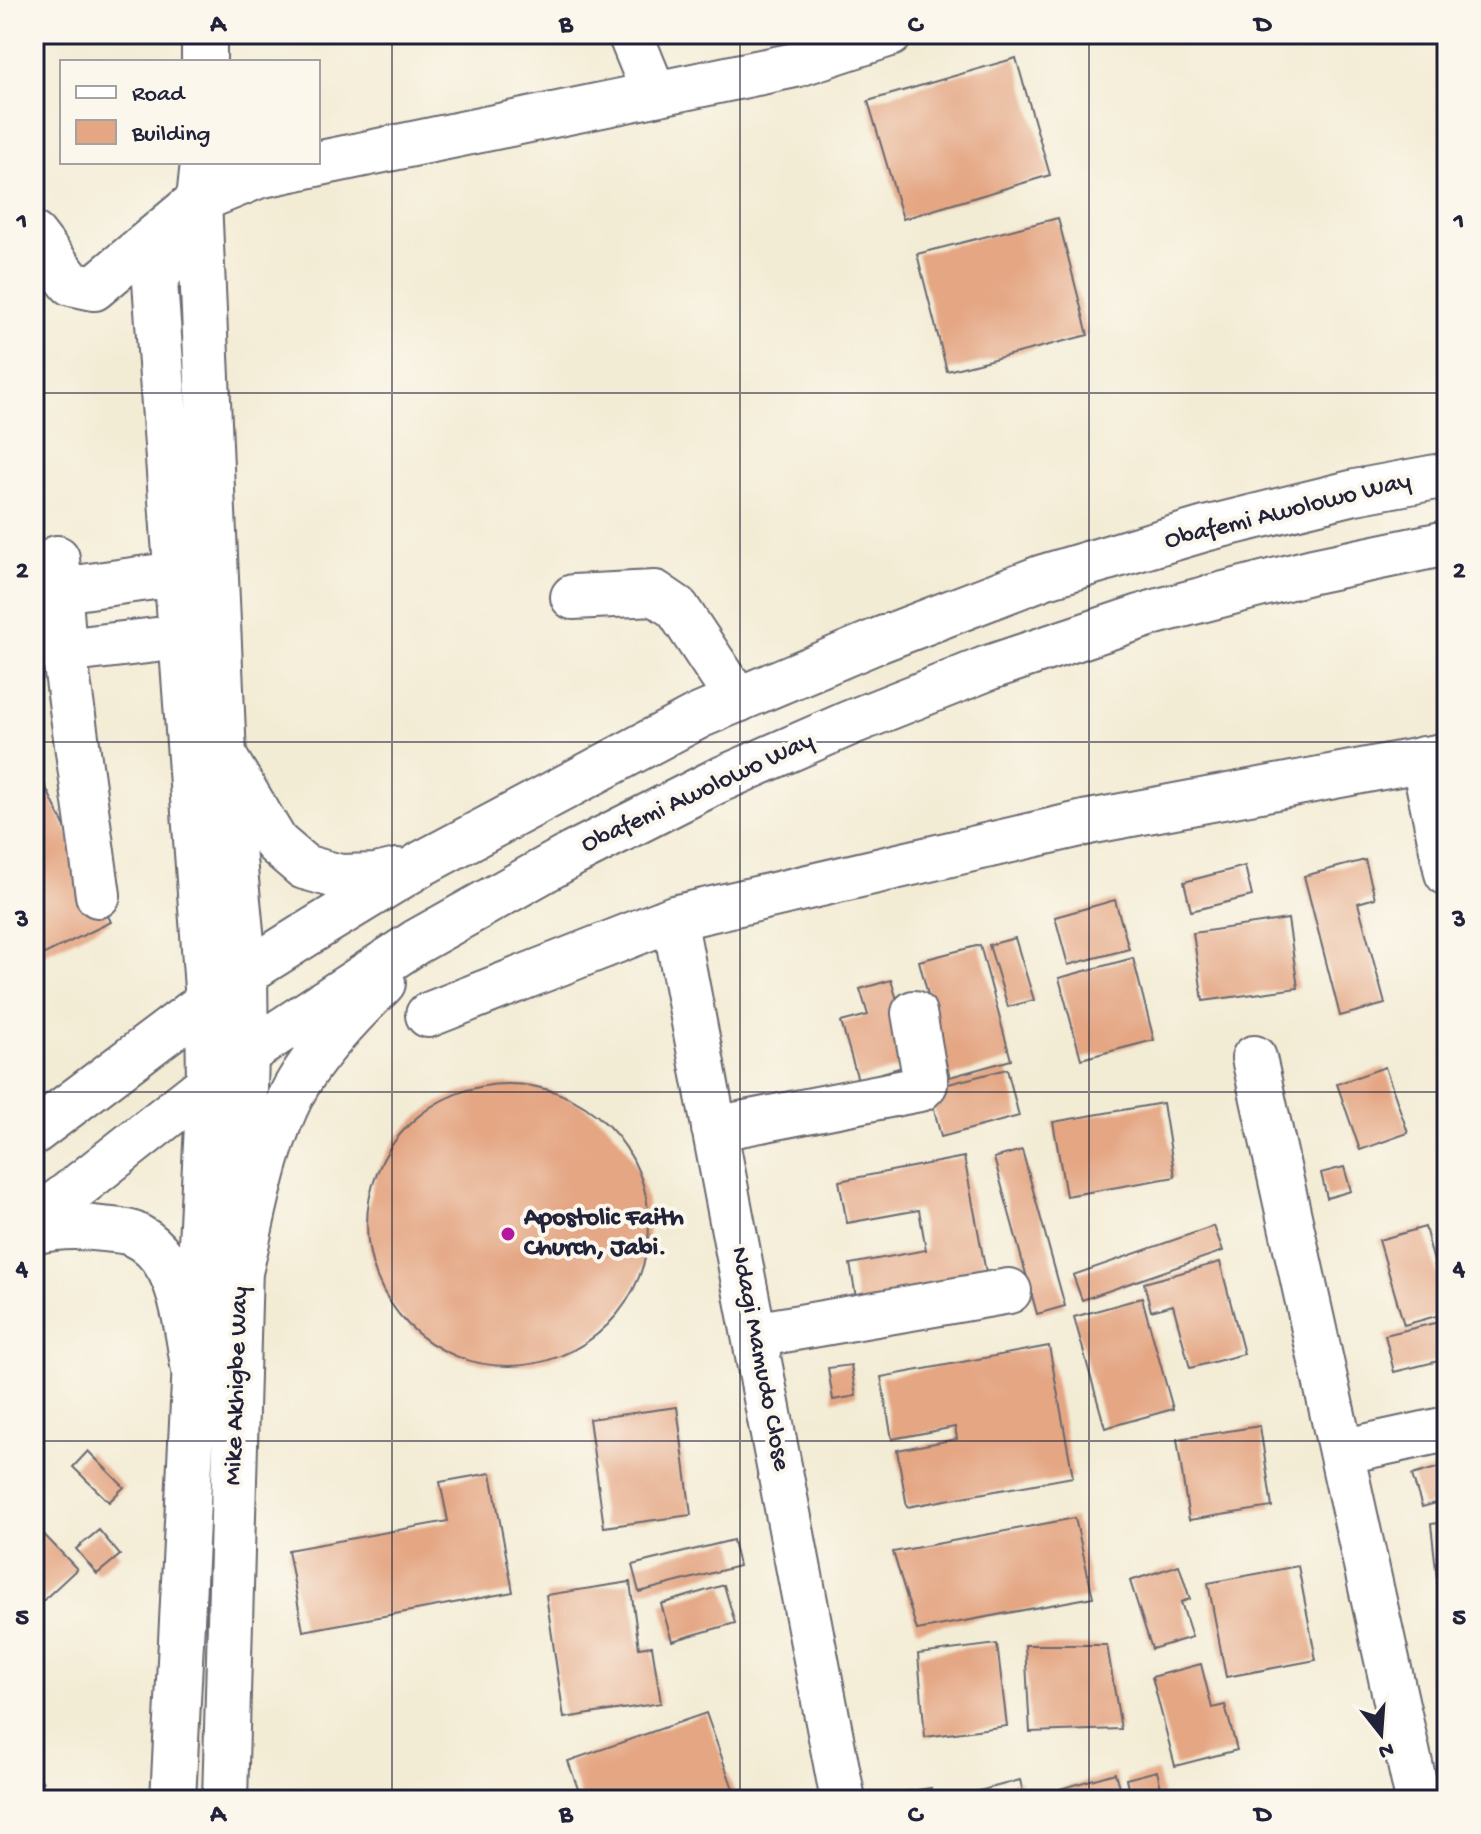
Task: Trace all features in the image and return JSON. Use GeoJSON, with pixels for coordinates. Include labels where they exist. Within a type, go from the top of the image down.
{"type":"FeatureCollection","features":[{"type":"Feature","properties":{"kind":"street"},"geometry":{"type":"LineString","coordinates":[[204,34],[204,60]]}},
{"type":"Feature","properties":{"kind":"street"},"geometry":{"type":"LineString","coordinates":[[630,34],[654,93]]}},
{"type":"Feature","properties":{"kind":"street"},"geometry":{"type":"LineString","coordinates":[[320,163],[795,65],[890,34]]}},
{"type":"Feature","properties":{"kind":"street"},"geometry":{"type":"LineString","coordinates":[[34,235],[71,283],[94,288],[201,181],[258,176],[315,164]]}},
{"type":"Feature","properties":{"kind":"street","name":"Mike Akhigbe Way"},"geometry":{"type":"LineString","coordinates":[[173,1800],[209,1085],[208,1002],[155,282],[201,181]]}},
{"type":"Feature","properties":{"kind":"street","name":"Mike Akhigbe Way"},"geometry":{"type":"LineString","coordinates":[[201,181],[224,756],[245,973],[241,1268],[225,1800]]}},
{"type":"Feature","properties":{"kind":"street","name":"Obafemi Awolowo Way"},"geometry":{"type":"LineString","coordinates":[[34,1132],[245,973],[423,863],[699,716],[877,641],[1043,577],[1235,522],[1355,492],[1447,475]]}},
{"type":"Feature","properties":{"kind":"street","name":"Obafemi Awolowo Way"},"geometry":{"type":"LineString","coordinates":[[34,1221],[246,1054],[437,930],[573,854],[717,781],[852,722],[988,668],[1155,612],[1313,571],[1447,543]]}},
{"type":"Feature","properties":{"kind":"street"},"geometry":{"type":"LineString","coordinates":[[98,895],[64,651],[59,574],[176,574]]}},
{"type":"Feature","properties":{"kind":"street"},"geometry":{"type":"LineString","coordinates":[[573,597],[655,593],[677,608],[738,700]]}},
{"type":"Feature","properties":{"kind":"street"},"geometry":{"type":"LineString","coordinates":[[64,651],[181,637]]}},
{"type":"Feature","properties":{"kind":"street"},"geometry":{"type":"LineString","coordinates":[[224,756],[276,843],[304,867],[340,877],[364,877],[423,863]]}},
{"type":"Feature","properties":{"kind":"street"},"geometry":{"type":"LineString","coordinates":[[428,1015],[674,918],[1089,822],[1435,757],[1447,873]]}},
{"type":"Feature","properties":{"kind":"street","name":"Ndagi Mamudo Close"},"geometry":{"type":"LineString","coordinates":[[674,918],[843,1800]]}},
{"type":"Feature","properties":{"kind":"street"},"geometry":{"type":"LineString","coordinates":[[241,1268],[266,1159],[294,1091],[322,1050],[370,996],[437,930]]}},
{"type":"Feature","properties":{"kind":"street"},"geometry":{"type":"LineString","coordinates":[[714,1129],[920,1089],[925,1084],[925,1077],[914,1013]]}},
{"type":"Feature","properties":{"kind":"street"},"geometry":{"type":"LineString","coordinates":[[1254,1058],[1418,1800]]}},
{"type":"Feature","properties":{"kind":"street"},"geometry":{"type":"LineString","coordinates":[[34,1232],[54,1227],[92,1228],[131,1233],[152,1247],[170,1270],[180,1293],[194,1370]]}},
{"type":"Feature","properties":{"kind":"street"},"geometry":{"type":"LineString","coordinates":[[754,1335],[1009,1291]]}},
{"type":"Feature","properties":{"kind":"street"},"geometry":{"type":"LineString","coordinates":[[1341,1452],[1447,1429]]}},
{"type":"Feature","properties":{"kind":"building"},"geometry":{"type":"Polygon","coordinates":[[[1016,58],[1050,175],[903,219],[868,101],[1016,58]]]}},
{"type":"Feature","properties":{"kind":"building"},"geometry":{"type":"Polygon","coordinates":[[[1058,218],[1088,335],[947,371],[917,254],[1058,218]]]}},
{"type":"Feature","properties":{"kind":"building"},"geometry":{"type":"Polygon","coordinates":[[[34,763],[111,922],[34,959],[34,763]]]}},
{"type":"Feature","properties":{"kind":"building"},"geometry":{"type":"Polygon","coordinates":[[[1365,860],[1375,898],[1358,903],[1385,1004],[1340,1016],[1304,876],[1365,860]]]}},
{"type":"Feature","properties":{"kind":"building"},"geometry":{"type":"Polygon","coordinates":[[[1245,866],[1252,896],[1191,911],[1184,882],[1245,866]]]}},
{"type":"Feature","properties":{"kind":"building"},"geometry":{"type":"Polygon","coordinates":[[[1115,900],[1129,949],[1068,965],[1055,917],[1115,900]]]}},
{"type":"Feature","properties":{"kind":"building"},"geometry":{"type":"Polygon","coordinates":[[[1288,919],[1298,988],[1203,1001],[1193,933],[1288,919]]]}},
{"type":"Feature","properties":{"kind":"building"},"geometry":{"type":"Polygon","coordinates":[[[1015,938],[1034,1000],[1008,1007],[989,945],[1015,938]]]}},
{"type":"Feature","properties":{"kind":"building"},"geometry":{"type":"Polygon","coordinates":[[[980,945],[1011,1060],[950,1077],[919,961],[980,945]]]}},
{"type":"Feature","properties":{"kind":"building"},"geometry":{"type":"Polygon","coordinates":[[[1133,958],[1154,1040],[1081,1059],[1059,978],[1133,958]]]}},
{"type":"Feature","properties":{"kind":"building"},"geometry":{"type":"Polygon","coordinates":[[[891,980],[916,1063],[858,1080],[841,1022],[868,1015],[860,989],[891,980]]]}},
{"type":"Feature","properties":{"kind":"building"},"geometry":{"type":"Polygon","coordinates":[[[1385,1067],[1408,1133],[1360,1150],[1337,1084],[1385,1067]]]}},
{"type":"Feature","properties":{"kind":"building"},"geometry":{"type":"Polygon","coordinates":[[[1007,1069],[1019,1116],[941,1137],[929,1089],[1007,1069]]]}},
{"type":"Feature","properties":{"kind":"building","name":"Apostolic Faith Church, Jabi."},"geometry":{"type":"Polygon","coordinates":[[[508,1084],[536,1087],[562,1095],[608,1125],[638,1171],[646,1197],[649,1225],[646,1253],[638,1279],[608,1325],[562,1355],[536,1363],[508,1366],[480,1363],[454,1355],[408,1325],[378,1279],[370,1253],[367,1225],[370,1197],[378,1171],[408,1125],[454,1095],[480,1087],[508,1084]]]}},
{"type":"Feature","properties":{"kind":"building"},"geometry":{"type":"Polygon","coordinates":[[[1163,1103],[1175,1177],[1066,1196],[1053,1122],[1163,1103]]]}},
{"type":"Feature","properties":{"kind":"building"},"geometry":{"type":"Polygon","coordinates":[[[1022,1150],[1065,1306],[1037,1314],[994,1158],[1022,1150]]]}},
{"type":"Feature","properties":{"kind":"building"},"geometry":{"type":"Polygon","coordinates":[[[964,1157],[988,1283],[858,1308],[850,1264],[926,1250],[919,1210],[847,1223],[839,1181],[964,1157]]]}},
{"type":"Feature","properties":{"kind":"building"},"geometry":{"type":"Polygon","coordinates":[[[1344,1167],[1351,1191],[1327,1198],[1321,1173],[1344,1167]]]}},
{"type":"Feature","properties":{"kind":"building"},"geometry":{"type":"Polygon","coordinates":[[[1214,1226],[1223,1251],[1082,1300],[1073,1275],[1214,1226]]]}},
{"type":"Feature","properties":{"kind":"building"},"geometry":{"type":"Polygon","coordinates":[[[1425,1227],[1447,1313],[1404,1325],[1379,1240],[1425,1227]]]}},
{"type":"Feature","properties":{"kind":"building"},"geometry":{"type":"Polygon","coordinates":[[[1220,1262],[1244,1354],[1190,1368],[1173,1305],[1151,1311],[1144,1283],[1220,1262]]]}},
{"type":"Feature","properties":{"kind":"building"},"geometry":{"type":"Polygon","coordinates":[[[1142,1298],[1173,1409],[1105,1428],[1074,1317],[1142,1298]]]}},
{"type":"Feature","properties":{"kind":"building"},"geometry":{"type":"Polygon","coordinates":[[[1447,1320],[1447,1359],[1394,1372],[1385,1335],[1447,1320]]]}},
{"type":"Feature","properties":{"kind":"building"},"geometry":{"type":"Polygon","coordinates":[[[1049,1346],[1073,1477],[907,1507],[897,1450],[957,1439],[955,1427],[892,1439],[881,1377],[1049,1346]]]}},
{"type":"Feature","properties":{"kind":"building"},"geometry":{"type":"Polygon","coordinates":[[[851,1365],[856,1396],[833,1400],[828,1368],[851,1365]]]}},
{"type":"Feature","properties":{"kind":"building"},"geometry":{"type":"Polygon","coordinates":[[[677,1407],[691,1515],[604,1527],[589,1419],[677,1407]]]}},
{"type":"Feature","properties":{"kind":"building"},"geometry":{"type":"Polygon","coordinates":[[[1260,1426],[1272,1507],[1189,1520],[1177,1439],[1260,1426]]]}},
{"type":"Feature","properties":{"kind":"building"},"geometry":{"type":"Polygon","coordinates":[[[88,1451],[124,1487],[109,1502],[73,1467],[88,1451]]]}},
{"type":"Feature","properties":{"kind":"building"},"geometry":{"type":"Polygon","coordinates":[[[1447,1465],[1447,1500],[1422,1507],[1412,1475],[1447,1465]]]}},
{"type":"Feature","properties":{"kind":"building"},"geometry":{"type":"Polygon","coordinates":[[[491,1473],[513,1592],[303,1631],[288,1550],[448,1521],[440,1482],[491,1473]]]}},
{"type":"Feature","properties":{"kind":"building"},"geometry":{"type":"Polygon","coordinates":[[[1075,1518],[1093,1597],[917,1630],[893,1552],[1075,1518]]]}},
{"type":"Feature","properties":{"kind":"building"},"geometry":{"type":"Polygon","coordinates":[[[1447,1522],[1447,1651],[1445,1651],[1431,1524],[1447,1522]]]}},
{"type":"Feature","properties":{"kind":"building"},"geometry":{"type":"Polygon","coordinates":[[[34,1524],[77,1569],[34,1609],[34,1524]]]}},
{"type":"Feature","properties":{"kind":"building"},"geometry":{"type":"Polygon","coordinates":[[[99,1530],[120,1555],[97,1574],[76,1549],[99,1530]]]}},
{"type":"Feature","properties":{"kind":"building"},"geometry":{"type":"Polygon","coordinates":[[[733,1540],[739,1566],[639,1592],[632,1565],[733,1540]]]}},
{"type":"Feature","properties":{"kind":"building"},"geometry":{"type":"Polygon","coordinates":[[[1179,1565],[1190,1599],[1181,1602],[1192,1637],[1152,1649],[1130,1581],[1179,1565]]]}},
{"type":"Feature","properties":{"kind":"building"},"geometry":{"type":"Polygon","coordinates":[[[1298,1566],[1316,1660],[1226,1677],[1208,1583],[1298,1566]]]}},
{"type":"Feature","properties":{"kind":"building"},"geometry":{"type":"Polygon","coordinates":[[[630,1582],[639,1648],[652,1646],[661,1703],[564,1718],[546,1595],[630,1582]]]}},
{"type":"Feature","properties":{"kind":"building"},"geometry":{"type":"Polygon","coordinates":[[[724,1585],[735,1623],[672,1641],[661,1604],[724,1585]]]}},
{"type":"Feature","properties":{"kind":"building"},"geometry":{"type":"Polygon","coordinates":[[[997,1644],[1007,1726],[925,1737],[918,1654],[997,1644]]]}},
{"type":"Feature","properties":{"kind":"building"},"geometry":{"type":"Polygon","coordinates":[[[1025,1645],[1107,1645],[1121,1729],[1030,1732],[1025,1645]]]}},
{"type":"Feature","properties":{"kind":"building"},"geometry":{"type":"Polygon","coordinates":[[[1201,1664],[1212,1708],[1225,1705],[1237,1750],[1175,1766],[1152,1677],[1201,1664]]]}},
{"type":"Feature","properties":{"kind":"building"},"geometry":{"type":"Polygon","coordinates":[[[706,1713],[737,1800],[582,1800],[568,1761],[706,1713]]]}},
{"type":"Feature","properties":{"kind":"building"},"geometry":{"type":"Polygon","coordinates":[[[34,1770],[43,1782],[34,1789],[34,1770]]]}},
{"type":"Feature","properties":{"kind":"building"},"geometry":{"type":"Polygon","coordinates":[[[1157,1771],[1164,1800],[1131,1800],[1126,1779],[1157,1771]]]}},
{"type":"Feature","properties":{"kind":"building"},"geometry":{"type":"Polygon","coordinates":[[[1115,1773],[1123,1800],[1063,1800],[1060,1789],[1115,1773]]]}},
{"type":"Feature","properties":{"kind":"building"},"geometry":{"type":"Polygon","coordinates":[[[1020,1780],[1025,1800],[949,1799],[1020,1780]]]}},
{"type":"Feature","properties":{"kind":"building"},"geometry":{"type":"Polygon","coordinates":[[[931,1788],[933,1800],[905,1800],[904,1792],[931,1788]]]}},
{"type":"Feature","properties":{"kind":"place","name":"Apostolic Faith Church, Jabi."},"geometry":{"type":"Point","coordinates":[508,1234]}}]}
